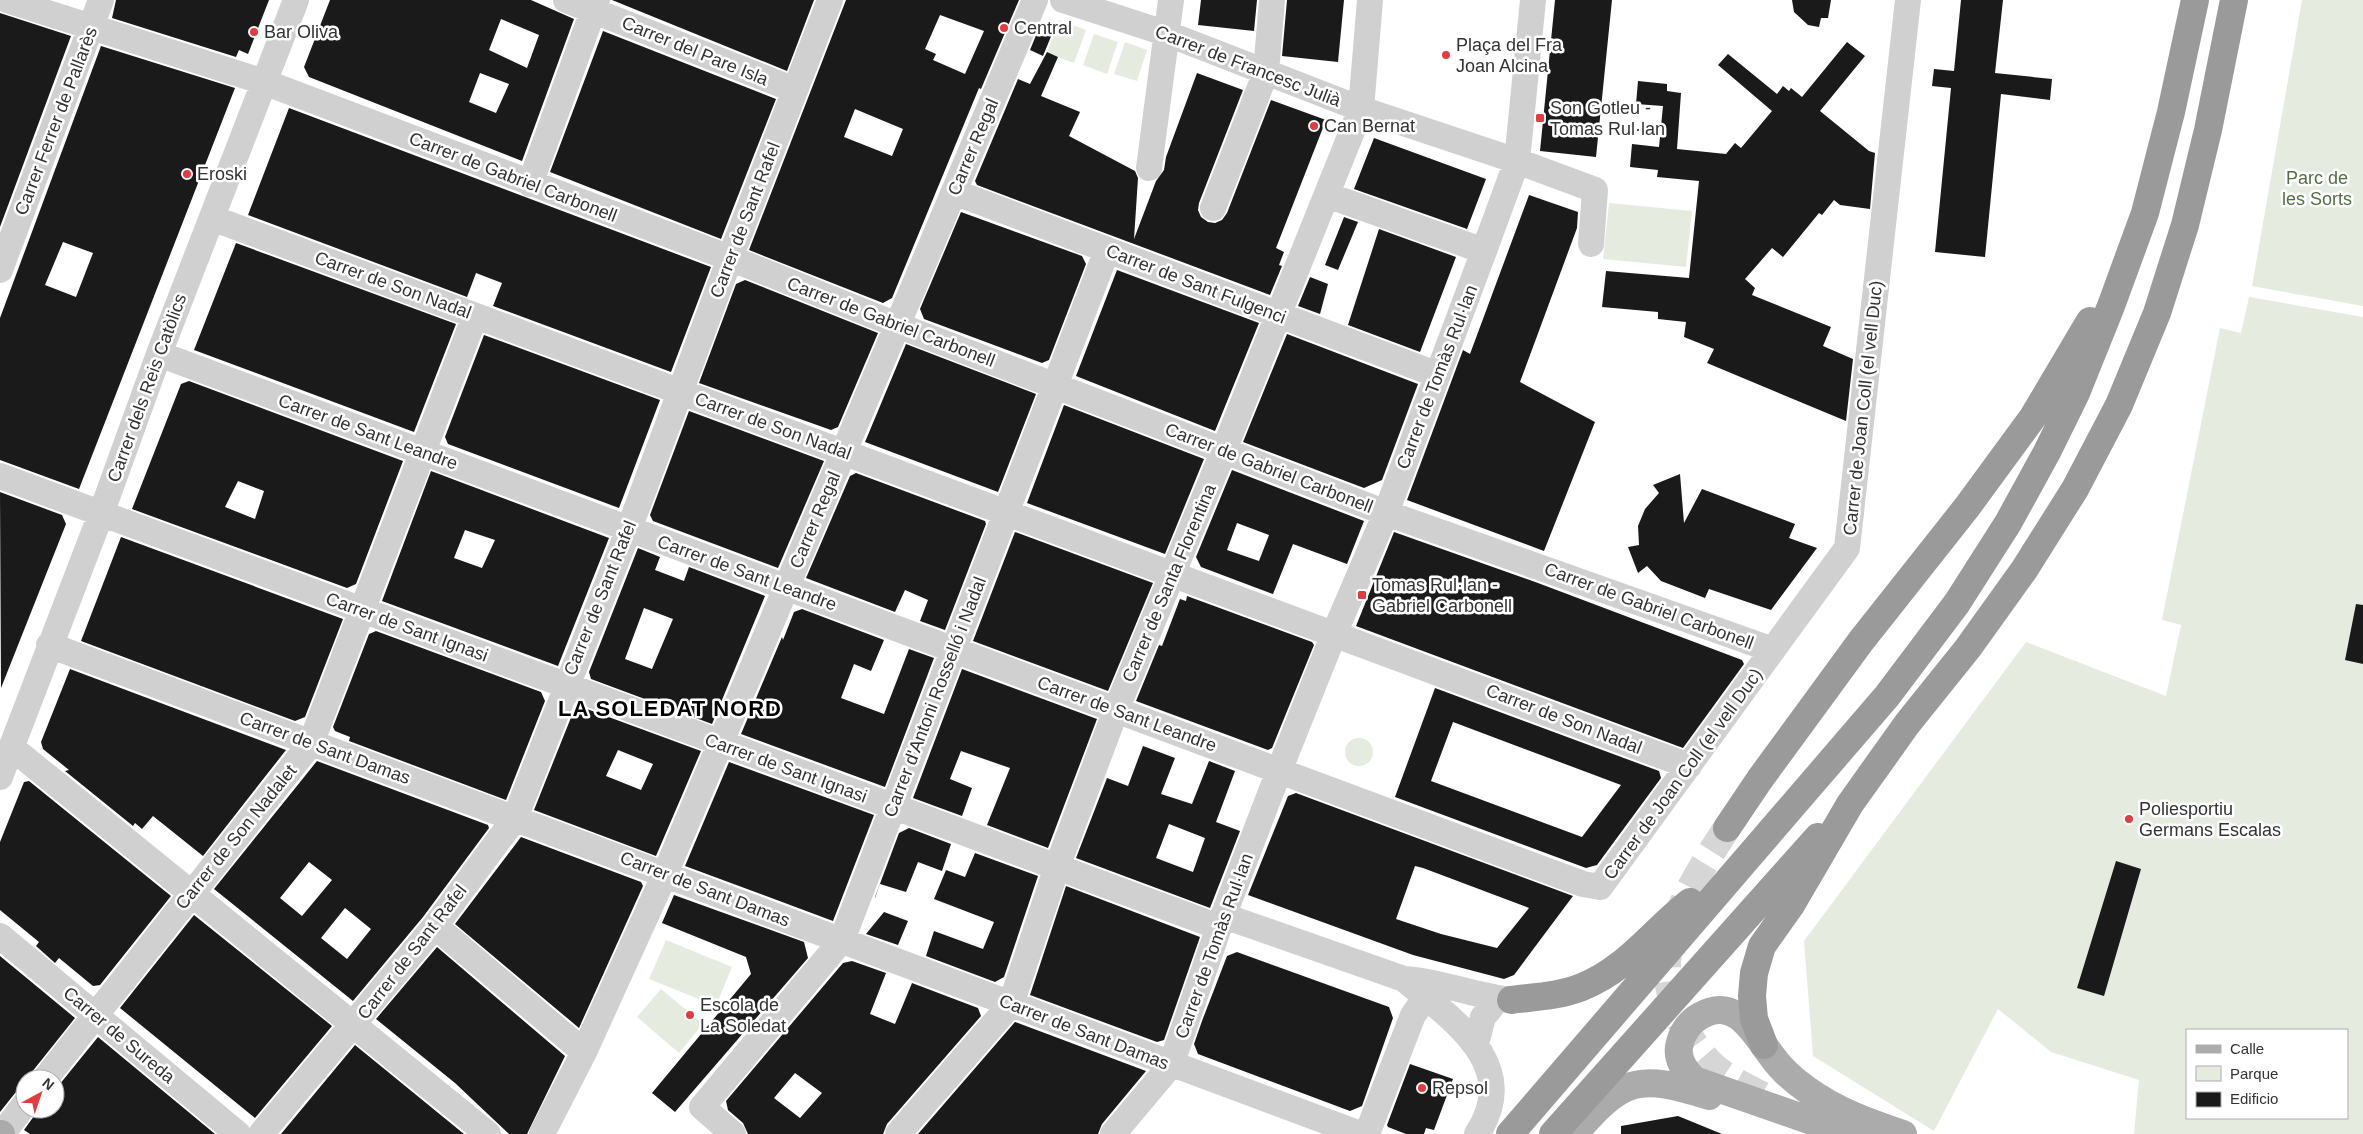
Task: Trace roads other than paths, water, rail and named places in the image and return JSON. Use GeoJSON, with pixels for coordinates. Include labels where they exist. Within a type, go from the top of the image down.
{"type":"FeatureCollection","features":[{"type":"Feature","properties":{"kind":"highway"},"geometry":{"type":"LineString","coordinates":[[1510,1134],[1887,696],[1956,603],[2008,523],[2047,452],[2076,393],[2111,306],[2145,213],[2171,112],[2195,0]]}},
{"type":"Feature","properties":{"kind":"highway"},"geometry":{"type":"LineString","coordinates":[[1764,1045],[1752,1007],[1752,984],[1757,960],[1771,931],[1791,905],[1850,804],[1907,724],[1968,648],[2024,570],[2074,489],[2119,405],[2157,313],[2186,225],[2208,130],[2234,0]]}},
{"type":"Feature","properties":{"kind":"highway"},"geometry":{"type":"LineString","coordinates":[[1727,828],[1760,779],[1861,641],[1967,507],[2034,417],[2101,304],[2145,213]]}},
{"type":"Feature","properties":{"kind":"highway"},"geometry":{"type":"LineString","coordinates":[[1553,1134],[1800,855],[1850,804]]}},
{"type":"Feature","properties":{"kind":"highway"},"geometry":{"type":"LineString","coordinates":[[1502,1002],[1552,995],[1584,987],[1617,968],[1674,914],[1695,898],[1769,831]]}},
{"type":"Feature","properties":{"kind":"highway"},"geometry":{"type":"LineString","coordinates":[[1491,1134],[1695,898]]}},
{"type":"Feature","properties":{"kind":"highway"},"geometry":{"type":"LineString","coordinates":[[1597,1107],[1685,1002],[1747,917]]}},
{"type":"Feature","properties":{"kind":"main road"},"geometry":{"type":"LineString","coordinates":[[1848,1134],[1694,1080],[1685,1071],[1678,1049],[1680,1040],[1688,1025],[1696,1018],[1714,1010],[1724,1011],[1743,1019],[1792,1078],[1815,1095],[1844,1113],[1903,1134]]}},
{"type":"Feature","properties":{"kind":"main road"},"geometry":{"type":"LineString","coordinates":[[1574,1134],[1597,1107],[1618,1090],[1631,1085],[1665,1084],[1821,1134]]}},
{"type":"Feature","properties":{"kind":"street","name":"Carrer de Gabriel Carbonell"},"geometry":{"type":"LineString","coordinates":[[7,0],[264,82],[730,258],[897,325],[1386,513],[1773,650]]}},
{"type":"Feature","properties":{"kind":"street","name":"Carrer Ferrer de Pallarès"},"geometry":{"type":"LineString","coordinates":[[0,270],[6,232],[101,0]]}},
{"type":"Feature","properties":{"kind":"street","name":"Carrer dels Reis Catòlics"},"geometry":{"type":"LineString","coordinates":[[0,776],[159,354],[296,0]]}},
{"type":"Feature","properties":{"kind":"street","name":"Carrer del Pare Isla"},"geometry":{"type":"LineString","coordinates":[[566,0],[595,5],[795,90]]}},
{"type":"Feature","properties":{"kind":"street","name":"Carrer de Sant Rafel"},"geometry":{"type":"LineString","coordinates":[[261,1134],[435,926],[515,818],[565,686],[629,529],[730,258],[830,0]]}},
{"type":"Feature","properties":{"kind":"street","name":"Carrer Regal"},"geometry":{"type":"LineString","coordinates":[[584,1052],[665,874],[1035,0]]}},
{"type":"Feature","properties":{"kind":"street","name":"Carrer de Francesc Julià"},"geometry":{"type":"LineString","coordinates":[[1063,0],[1168,34],[1361,109],[1518,161]]}},
{"type":"Feature","properties":{"kind":"street"},"geometry":{"type":"LineString","coordinates":[[1149,168],[1171,0]]}},
{"type":"Feature","properties":{"kind":"street"},"geometry":{"type":"LineString","coordinates":[[1213,208],[1266,72],[1272,0]]}},
{"type":"Feature","properties":{"kind":"street","name":"Carrer de Santa Florentina"},"geometry":{"type":"LineString","coordinates":[[898,1134],[1011,1004],[1056,867],[1116,710],[1224,450],[1361,109],[1370,0]]}},
{"type":"Feature","properties":{"kind":"street","name":"Carrer de Tomàs Rul·lan"},"geometry":{"type":"LineString","coordinates":[[1114,1134],[1172,1065],[1222,921],[1279,771],[1352,590],[1386,513],[1518,161],[1533,0]]}},
{"type":"Feature","properties":{"kind":"street","name":"Carrer de Joan Coll (el vell Duc)"},"geometry":{"type":"LineString","coordinates":[[1387,811],[1583,884],[1600,887],[1847,548],[1908,0]]}},
{"type":"Feature","properties":{"kind":"street"},"geometry":{"type":"LineString","coordinates":[[530,184],[595,5]]}},
{"type":"Feature","properties":{"kind":"street"},"geometry":{"type":"LineString","coordinates":[[1518,161],[1595,190],[1591,244]]}},
{"type":"Feature","properties":{"kind":"street","name":"Carrer de Sant Fulgenci"},"geometry":{"type":"LineString","coordinates":[[954,192],[1438,375]]}},
{"type":"Feature","properties":{"kind":"street"},"geometry":{"type":"LineString","coordinates":[[1327,195],[1484,251]]}},
{"type":"Feature","properties":{"kind":"street","name":"Carrer de Son Nadal"},"geometry":{"type":"LineString","coordinates":[[212,218],[1688,766]]}},
{"type":"Feature","properties":{"kind":"street","name":"Carrer d'Antoni Rosselló i Nadal"},"geometry":{"type":"LineString","coordinates":[[733,1134],[702,1107],[842,940],[1107,250]]}},
{"type":"Feature","properties":{"kind":"street","name":"Carrer de Son Nadalet"},"geometry":{"type":"LineString","coordinates":[[53,1069],[311,743],[363,611],[421,452],[475,316]]}},
{"type":"Feature","properties":{"kind":"street","name":"Carrer de Sant Leandre"},"geometry":{"type":"LineString","coordinates":[[159,354],[1387,811]]}},
{"type":"Feature","properties":{"kind":"street","name":"Carrer de Sant Ignasi"},"geometry":{"type":"LineString","coordinates":[[0,476],[1056,867],[1404,979]]}},
{"type":"Feature","properties":{"kind":"street","name":"Carrer de Sant Damas"},"geometry":{"type":"LineString","coordinates":[[49,645],[1360,1134]]}},
{"type":"Feature","properties":{"kind":"street"},"geometry":{"type":"LineString","coordinates":[[11,747],[488,1134]]}},
{"type":"Feature","properties":{"kind":"street"},"geometry":{"type":"LineString","coordinates":[[435,926],[584,1052],[542,1134]]}},
{"type":"Feature","properties":{"kind":"street","name":"Carrer de Sureda"},"geometry":{"type":"LineString","coordinates":[[0,936],[238,1134]]}},
{"type":"Feature","properties":{"kind":"street"},"geometry":{"type":"LineString","coordinates":[[1404,979],[1420,980],[1502,1002]]}},
{"type":"Feature","properties":{"kind":"street"},"geometry":{"type":"LineString","coordinates":[[1404,979],[1458,1024],[1476,1044],[1487,1068],[1493,1096],[1486,1119],[1477,1134]]}},
{"type":"Feature","properties":{"kind":"street"},"geometry":{"type":"LineString","coordinates":[[1367,1134],[1413,1015],[1426,998],[1442,997],[1502,1002]]}},
{"type":"Feature","properties":{"kind":"street"},"geometry":{"type":"LineString","coordinates":[[1476,1044],[1483,1017],[1502,1002]]}},
{"type":"Feature","properties":{"kind":"street"},"geometry":{"type":"LineString","coordinates":[[1,1134],[15,1116]]}},
{"type":"Feature","properties":{"kind":"tunnel"},"geometry":{"type":"LineString","coordinates":[[1727,828],[1681,907],[1671,936],[1668,953],[1669,987],[1674,1004],[1688,1035],[1709,1062],[1727,1077],[1763,1096]]}},
{"type":"Feature","properties":{"kind":"place","name":"Central"},"geometry":{"type":"Point","coordinates":[1004,28]}},
{"type":"Feature","properties":{"kind":"place","name":"Bar Oliva"},"geometry":{"type":"Point","coordinates":[254,32]}},
{"type":"Feature","properties":{"kind":"place","name":"Plaça del Fra Joan Alcina"},"geometry":{"type":"Point","coordinates":[1446,55]}},
{"type":"Feature","properties":{"kind":"place","name":"Son Gotleu - Tomas Rul·lan"},"geometry":{"type":"Point","coordinates":[1540,118]}},
{"type":"Feature","properties":{"kind":"place","name":"Can Bernat"},"geometry":{"type":"Point","coordinates":[1314,126]}},
{"type":"Feature","properties":{"kind":"place","name":"Eroski"},"geometry":{"type":"Point","coordinates":[187,174]}},
{"type":"Feature","properties":{"kind":"place","name":"Tomas Rul·lan - Gabriel Carbonell"},"geometry":{"type":"Point","coordinates":[1362,595]}},
{"type":"Feature","properties":{"kind":"place","name":"Poliesportiu Germans Escalas"},"geometry":{"type":"Point","coordinates":[2129,819]}},
{"type":"Feature","properties":{"kind":"place","name":"Escola de La Soledat"},"geometry":{"type":"Point","coordinates":[690,1015]}},
{"type":"Feature","properties":{"kind":"place","name":"Repsol"},"geometry":{"type":"Point","coordinates":[1422,1088]}},
{"type":"Feature","properties":{"kind":"district","name":"LA SOLEDAT NORD"},"geometry":{"type":"Point","coordinates":[670,708]}},
{"type":"Feature","properties":{"kind":"park label","name":"Parc de les Sorts"},"geometry":{"type":"Point","coordinates":[2317,188]}}]}
